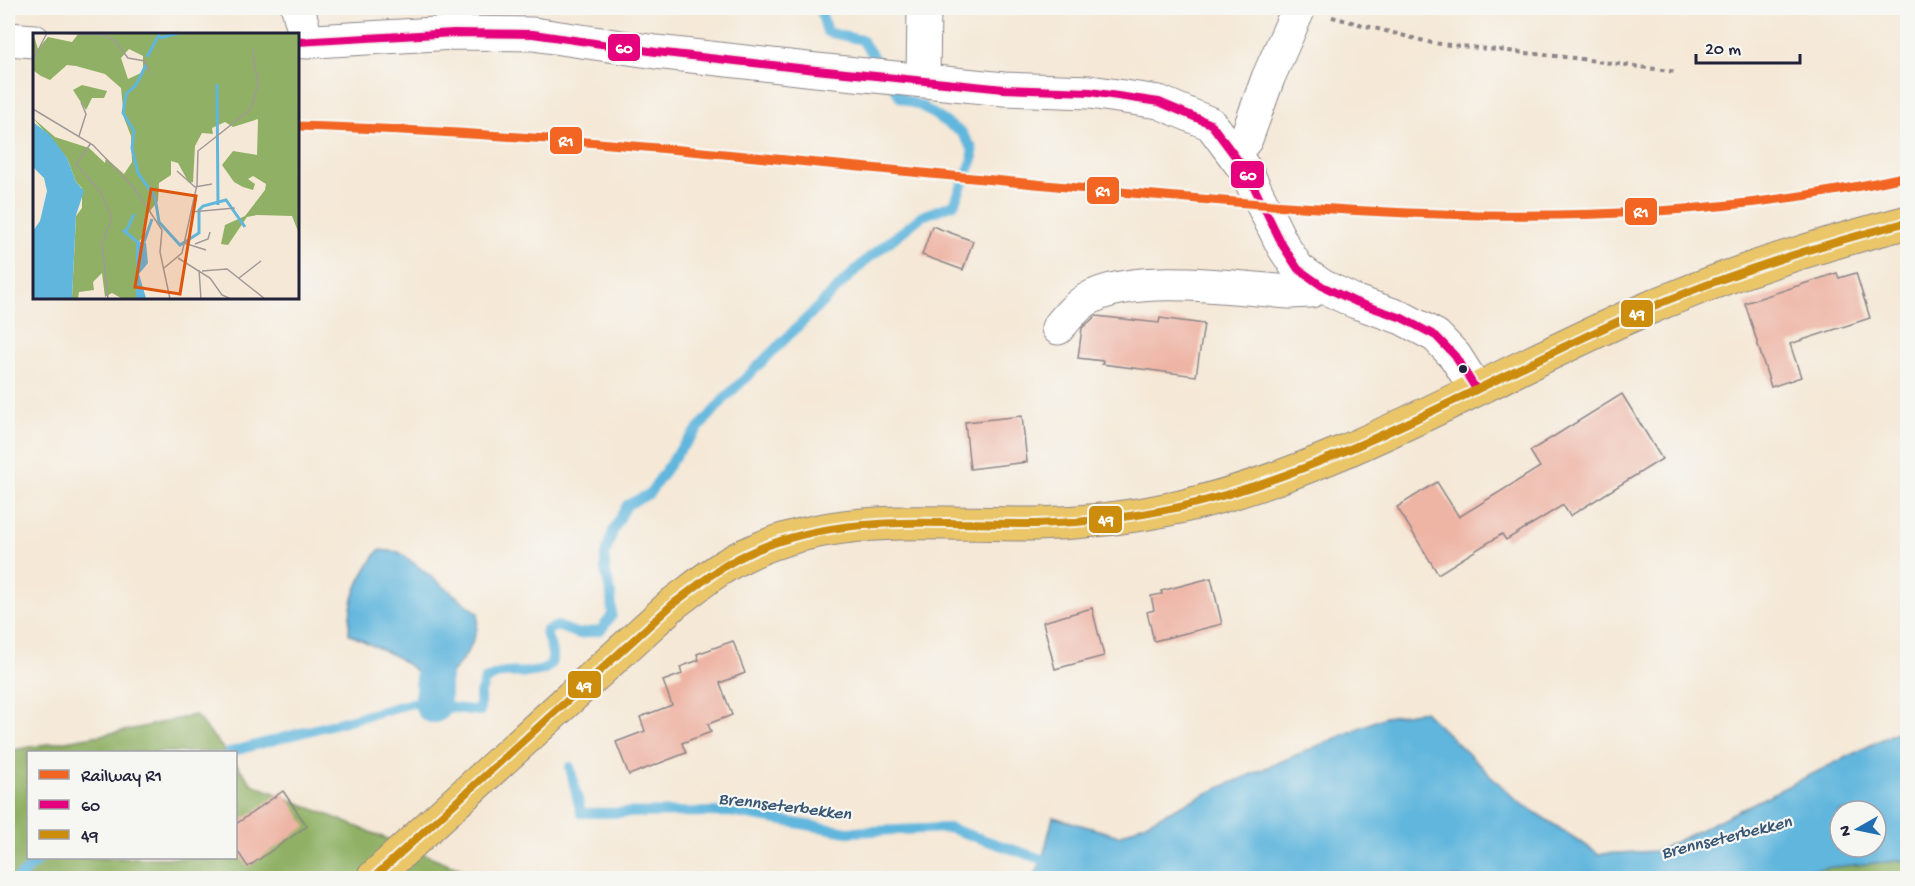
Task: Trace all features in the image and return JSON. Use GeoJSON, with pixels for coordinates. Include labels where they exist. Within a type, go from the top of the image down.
{"type":"FeatureCollection","features":[{"type":"Feature","properties":{"kind":"main road"},"geometry":{"type":"LineString","coordinates":[[373,879],[674,603],[712,574],[745,555],[777,542],[825,530],[878,523],[1059,523],[1179,507],[1285,476],[1372,439],[1628,317],[1736,272],[1836,241],[1908,222]]}},
{"type":"Feature","properties":{"kind":"street"},"geometry":{"type":"LineString","coordinates":[[298,8],[302,42],[454,33],[533,34],[656,52],[1004,89],[1090,92],[1159,102],[1211,124],[1246,171],[1283,246],[1298,269],[1322,286],[1356,302],[1402,318],[1436,336],[1455,356],[1476,389]]}},
{"type":"Feature","properties":{"kind":"street"},"geometry":{"type":"LineString","coordinates":[[923,79],[925,71],[922,44],[924,8]]}},
{"type":"Feature","properties":{"kind":"street"},"geometry":{"type":"LineString","coordinates":[[1234,153],[1246,139],[1268,78],[1299,8]]}},
{"type":"Feature","properties":{"kind":"street"},"geometry":{"type":"LineString","coordinates":[[8,39],[33,41]]}},
{"type":"Feature","properties":{"kind":"street"},"geometry":{"type":"LineString","coordinates":[[1058,328],[1088,299],[1122,286],[1158,285],[1290,292],[1311,291],[1322,286]]}},
{"type":"Feature","properties":{"kind":"path"},"geometry":{"type":"LineString","coordinates":[[1299,8],[1432,43],[1677,72]]}},
{"type":"Feature","properties":{"kind":"green space"},"geometry":{"type":"Polygon","coordinates":[[[195,715],[225,751],[27,751],[27,859],[237,859],[237,765],[252,784],[483,878],[8,878],[8,751],[129,730],[195,715]]]}},
{"type":"Feature","properties":{"kind":"green space"},"geometry":{"type":"Polygon","coordinates":[[[1907,860],[1907,878],[1795,878],[1812,869],[1907,860]]]}},
{"type":"Feature","properties":{"kind":"water"},"geometry":{"type":"Polygon","coordinates":[[[379,550],[399,552],[478,613],[476,631],[470,648],[449,676],[423,676],[395,656],[349,634],[349,621],[356,589],[365,570],[379,550]]]}},
{"type":"Feature","properties":{"kind":"water"},"geometry":{"type":"Polygon","coordinates":[[[1424,711],[1516,800],[1599,854],[1657,851],[1907,727],[1907,860],[1812,869],[1795,878],[1033,878],[1042,861],[1053,817],[1119,836],[1205,794],[1385,717],[1424,711]]]}},
{"type":"Feature","properties":{"kind":"building"},"geometry":{"type":"Polygon","coordinates":[[[932,226],[973,241],[963,270],[922,255],[932,226]]]}},
{"type":"Feature","properties":{"kind":"building"},"geometry":{"type":"Polygon","coordinates":[[[1837,273],[1839,278],[1856,273],[1870,318],[1790,344],[1801,377],[1771,387],[1745,303],[1837,273]]]}},
{"type":"Feature","properties":{"kind":"building"},"geometry":{"type":"Polygon","coordinates":[[[1096,316],[1159,323],[1160,318],[1204,324],[1196,376],[1102,364],[1103,361],[1078,358],[1082,328],[1096,316]]]}},
{"type":"Feature","properties":{"kind":"building"},"geometry":{"type":"Polygon","coordinates":[[[1622,394],[1662,459],[1570,516],[1563,505],[1506,540],[1502,534],[1438,574],[1397,507],[1437,482],[1459,517],[1540,467],[1530,451],[1622,394]]]}},
{"type":"Feature","properties":{"kind":"building"},"geometry":{"type":"Polygon","coordinates":[[[1022,416],[1027,462],[970,469],[965,422],[1022,416]]]}},
{"type":"Feature","properties":{"kind":"building"},"geometry":{"type":"Polygon","coordinates":[[[1211,578],[1222,624],[1154,641],[1147,612],[1154,610],[1151,596],[1162,594],[1161,591],[1211,578]]]}},
{"type":"Feature","properties":{"kind":"building"},"geometry":{"type":"Polygon","coordinates":[[[1092,608],[1104,656],[1055,669],[1043,622],[1092,608]]]}},
{"type":"Feature","properties":{"kind":"building"},"geometry":{"type":"Polygon","coordinates":[[[733,641],[745,673],[720,683],[732,715],[708,724],[711,732],[682,743],[686,753],[629,775],[616,742],[645,731],[640,717],[672,705],[663,681],[682,674],[680,667],[699,660],[697,654],[733,641]]]}},
{"type":"Feature","properties":{"kind":"building"},"geometry":{"type":"Polygon","coordinates":[[[283,791],[307,826],[248,867],[237,850],[237,823],[283,791]]]}},
{"type":"Feature","properties":{"kind":"waterway"},"geometry":{"type":"LineString","coordinates":[[820,8],[827,32],[862,40],[883,71]]}},
{"type":"Feature","properties":{"kind":"waterway"},"geometry":{"type":"LineString","coordinates":[[234,751],[412,703],[480,711],[480,694],[485,680],[503,673],[534,672],[548,667],[552,661],[552,653],[546,631],[557,626],[579,634],[601,630],[612,615],[605,555],[613,531],[627,505],[649,494],[679,451],[724,399],[865,261],[922,216],[954,204],[973,159],[972,148],[962,133],[923,107],[901,98],[892,84]]}},
{"type":"Feature","properties":{"kind":"waterway"},"geometry":{"type":"LineString","coordinates":[[433,676],[433,705]]}},
{"type":"Feature","properties":{"kind":"waterway","name":"Brennseterbekken"},"geometry":{"type":"LineString","coordinates":[[570,767],[581,813],[730,812],[848,832],[949,828],[1056,864]]}},
{"type":"Feature","properties":{"kind":"waterway","name":"Brennseterbekken"},"geometry":{"type":"LineString","coordinates":[[18,878],[40,859]]}},
{"type":"Feature","properties":{"kind":"rail line","name":"R1"},"geometry":{"type":"LineString","coordinates":[[298,126],[598,143],[1200,199],[1403,213],[1606,214],[1707,207],[1808,195],[1908,176]]}},
{"type":"Feature","properties":{"kind":"transit line","name":"60"},"geometry":{"type":"LineString","coordinates":[[298,42],[454,33],[533,34],[656,52],[816,70],[1004,89],[1090,92],[1159,102],[1211,124],[1246,171],[1283,246],[1298,269],[1322,286],[1356,302],[1402,318],[1436,336],[1455,356],[1476,389]]}},
{"type":"Feature","properties":{"kind":"transit line","name":"49"},"geometry":{"type":"LineString","coordinates":[[373,878],[674,603],[717,571],[745,555],[779,541],[851,526],[888,523],[1036,524],[1090,521],[1163,511],[1239,491],[1296,471],[1408,423],[1662,302],[1765,264],[1908,222]]}}]}
